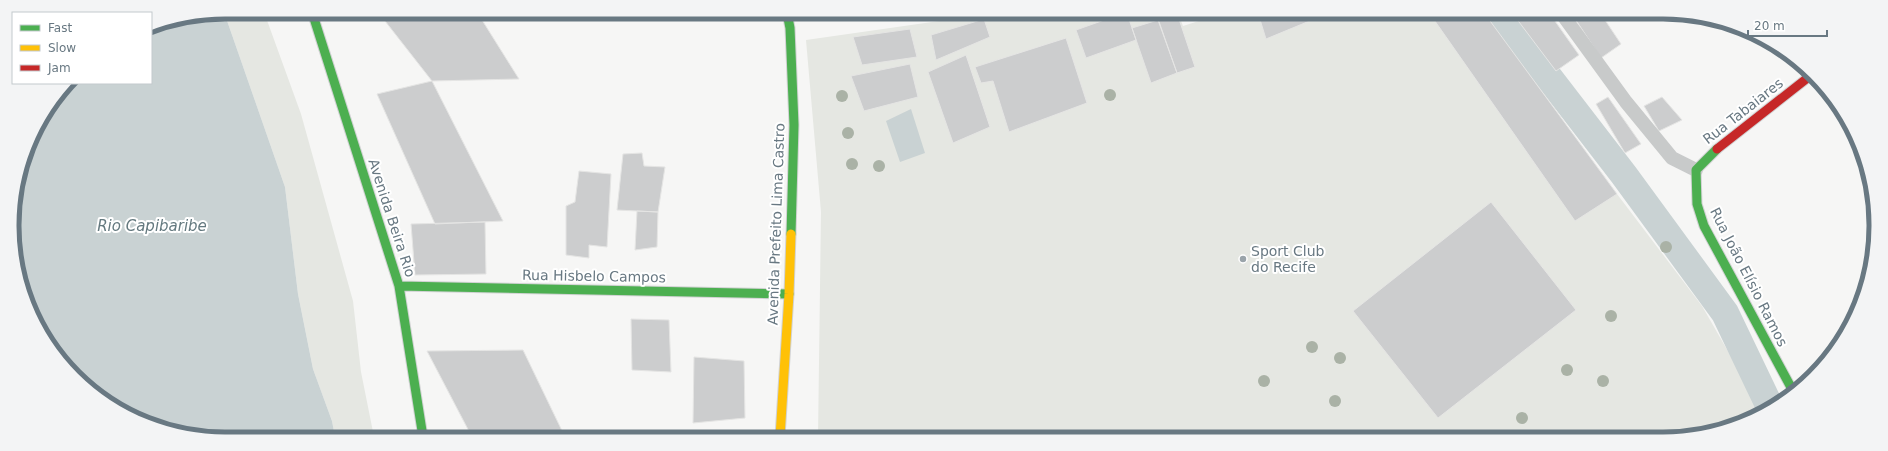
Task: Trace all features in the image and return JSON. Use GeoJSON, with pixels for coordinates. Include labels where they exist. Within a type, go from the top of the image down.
{"type":"FeatureCollection","features":[{"type":"Feature","properties":{"kind":"main road","name":"Avenida Beira Rio"},"geometry":{"type":"LineString","coordinates":[[314,19],[399,286],[422,432]]}},
{"type":"Feature","properties":{"kind":"main road","name":"Avenida Prefeito Lima Castro"},"geometry":{"type":"LineString","coordinates":[[780,432],[789,294],[794,125],[790,28],[788,19]]}},
{"type":"Feature","properties":{"kind":"main road","name":"Rua Tabaiares"},"geometry":{"type":"LineString","coordinates":[[1696,170],[1710,154],[1808,78]]}},
{"type":"Feature","properties":{"kind":"main road","name":"Rua João Elísio Ramos"},"geometry":{"type":"LineString","coordinates":[[1696,170],[1697,204],[1704,226],[1791,387]]}},
{"type":"Feature","properties":{"kind":"main road","name":"Rua Hisbelo Campos"},"geometry":{"type":"LineString","coordinates":[[399,286],[789,294]]}},
{"type":"Feature","properties":{"kind":"lane"},"geometry":{"type":"LineString","coordinates":[[1566,19],[1626,102],[1672,158],[1696,170]]}},
{"type":"Feature","properties":{"kind":"shaded area"},"geometry":{"type":"Polygon","coordinates":[[[226,19],[267,19],[301,114],[353,301],[361,372],[373,432],[334,432],[332,421],[313,369],[298,294],[285,187],[226,19]]]}},
{"type":"Feature","properties":{"kind":"shaded area","name":"Sport Club do Recife"},"geometry":{"type":"Polygon","coordinates":[[[946,19],[1180,19],[1183,26],[1205,19],[1489,19],[1617,194],[1702,306],[1756,400],[1759,408],[1716,425],[1676,432],[818,432],[821,212],[806,40],[946,19]]]}},
{"type":"Feature","properties":{"kind":"water","name":"Rio Capibaribe"},"geometry":{"type":"Polygon","coordinates":[[[212,19],[226,19],[285,187],[298,294],[313,369],[332,421],[334,432],[212,432],[185,428],[159,421],[134,411],[89,381],[70,362],[40,317],[26,279],[19,239],[19,212],[23,185],[35,146],[40,134],[54,111],[74,84],[152,84],[152,33],[185,23],[212,19]]]}},
{"type":"Feature","properties":{"kind":"water"},"geometry":{"type":"Polygon","coordinates":[[[911,109],[925,153],[900,162],[886,121],[911,109]]]}},
{"type":"Feature","properties":{"kind":"building"},"geometry":{"type":"Polygon","coordinates":[[[383,19],[481,19],[519,79],[432,81],[383,19]]]}},
{"type":"Feature","properties":{"kind":"building"},"geometry":{"type":"Polygon","coordinates":[[[984,19],[990,37],[936,60],[931,35],[984,19]]]}},
{"type":"Feature","properties":{"kind":"building"},"geometry":{"type":"Polygon","coordinates":[[[1107,19],[1129,19],[1136,40],[1086,58],[1076,30],[1107,19]]]}},
{"type":"Feature","properties":{"kind":"building"},"geometry":{"type":"Polygon","coordinates":[[[1158,19],[1179,19],[1195,67],[1177,73],[1158,19]]]}},
{"type":"Feature","properties":{"kind":"building"},"geometry":{"type":"Polygon","coordinates":[[[1260,19],[1314,19],[1266,39],[1260,19]]]}},
{"type":"Feature","properties":{"kind":"building"},"geometry":{"type":"Polygon","coordinates":[[[1434,19],[1489,19],[1617,194],[1575,221],[1434,19]]]}},
{"type":"Feature","properties":{"kind":"building"},"geometry":{"type":"Polygon","coordinates":[[[1517,19],[1554,19],[1579,55],[1556,71],[1517,19]]]}},
{"type":"Feature","properties":{"kind":"building"},"geometry":{"type":"Polygon","coordinates":[[[1575,19],[1604,19],[1621,44],[1601,58],[1575,19]]]}},
{"type":"Feature","properties":{"kind":"building"},"geometry":{"type":"Polygon","coordinates":[[[1158,20],[1177,73],[1151,83],[1132,28],[1158,20]]]}},
{"type":"Feature","properties":{"kind":"building"},"geometry":{"type":"Polygon","coordinates":[[[910,29],[917,57],[862,65],[853,37],[910,29]]]}},
{"type":"Feature","properties":{"kind":"building"},"geometry":{"type":"Polygon","coordinates":[[[1066,38],[1087,103],[1009,132],[993,81],[981,83],[975,67],[1066,38]]]}},
{"type":"Feature","properties":{"kind":"building"},"geometry":{"type":"Polygon","coordinates":[[[966,55],[990,127],[953,143],[928,72],[966,55]]]}},
{"type":"Feature","properties":{"kind":"building"},"geometry":{"type":"Polygon","coordinates":[[[910,64],[918,97],[864,111],[851,76],[910,64]]]}},
{"type":"Feature","properties":{"kind":"building"},"geometry":{"type":"Polygon","coordinates":[[[432,81],[503,221],[435,224],[377,94],[432,81]]]}},
{"type":"Feature","properties":{"kind":"building"},"geometry":{"type":"Polygon","coordinates":[[[1608,97],[1641,144],[1625,153],[1596,104],[1608,97]]]}},
{"type":"Feature","properties":{"kind":"building"},"geometry":{"type":"Polygon","coordinates":[[[1662,97],[1682,120],[1659,131],[1644,106],[1662,97]]]}},
{"type":"Feature","properties":{"kind":"building"},"geometry":{"type":"Polygon","coordinates":[[[642,153],[644,166],[665,167],[658,212],[617,210],[623,154],[642,153]]]}},
{"type":"Feature","properties":{"kind":"building"},"geometry":{"type":"Polygon","coordinates":[[[579,171],[611,174],[607,247],[589,245],[589,258],[566,255],[566,206],[575,202],[579,171]]]}},
{"type":"Feature","properties":{"kind":"building"},"geometry":{"type":"Polygon","coordinates":[[[1491,202],[1576,310],[1438,418],[1353,311],[1491,202]]]}},
{"type":"Feature","properties":{"kind":"building"},"geometry":{"type":"Polygon","coordinates":[[[637,211],[658,212],[657,247],[635,250],[637,211]]]}},
{"type":"Feature","properties":{"kind":"building"},"geometry":{"type":"Polygon","coordinates":[[[485,222],[486,274],[415,275],[411,224],[485,222]]]}},
{"type":"Feature","properties":{"kind":"building"},"geometry":{"type":"Polygon","coordinates":[[[631,319],[669,320],[671,372],[632,370],[631,319]]]}},
{"type":"Feature","properties":{"kind":"building"},"geometry":{"type":"Polygon","coordinates":[[[523,350],[563,432],[469,432],[427,351],[523,350]]]}},
{"type":"Feature","properties":{"kind":"building"},"geometry":{"type":"Polygon","coordinates":[[[694,357],[744,361],[745,418],[693,423],[694,357]]]}},
{"type":"Feature","properties":{"kind":"waterway"},"geometry":{"type":"LineString","coordinates":[[1504,19],[1624,175],[1725,313],[1768,403]]}},
{"type":"Feature","properties":{"kind":"traffic: fast"},"geometry":{"type":"LineString","coordinates":[[314,19],[399,286],[422,432]]}},
{"type":"Feature","properties":{"kind":"traffic: fast"},"geometry":{"type":"LineString","coordinates":[[788,19],[790,28],[794,125],[791,234]]}},
{"type":"Feature","properties":{"kind":"traffic: fast"},"geometry":{"type":"LineString","coordinates":[[1717,149],[1696,170],[1697,204],[1704,226],[1791,387]]}},
{"type":"Feature","properties":{"kind":"traffic: fast"},"geometry":{"type":"LineString","coordinates":[[399,286],[789,294]]}},
{"type":"Feature","properties":{"kind":"traffic: slow"},"geometry":{"type":"LineString","coordinates":[[780,432],[789,294],[791,234]]}},
{"type":"Feature","properties":{"kind":"traffic: jam"},"geometry":{"type":"LineString","coordinates":[[1717,149],[1808,78]]}},
{"type":"Feature","properties":{"kind":"place","name":"Sport Club do Recife"},"geometry":{"type":"Point","coordinates":[1243,259]}}]}
